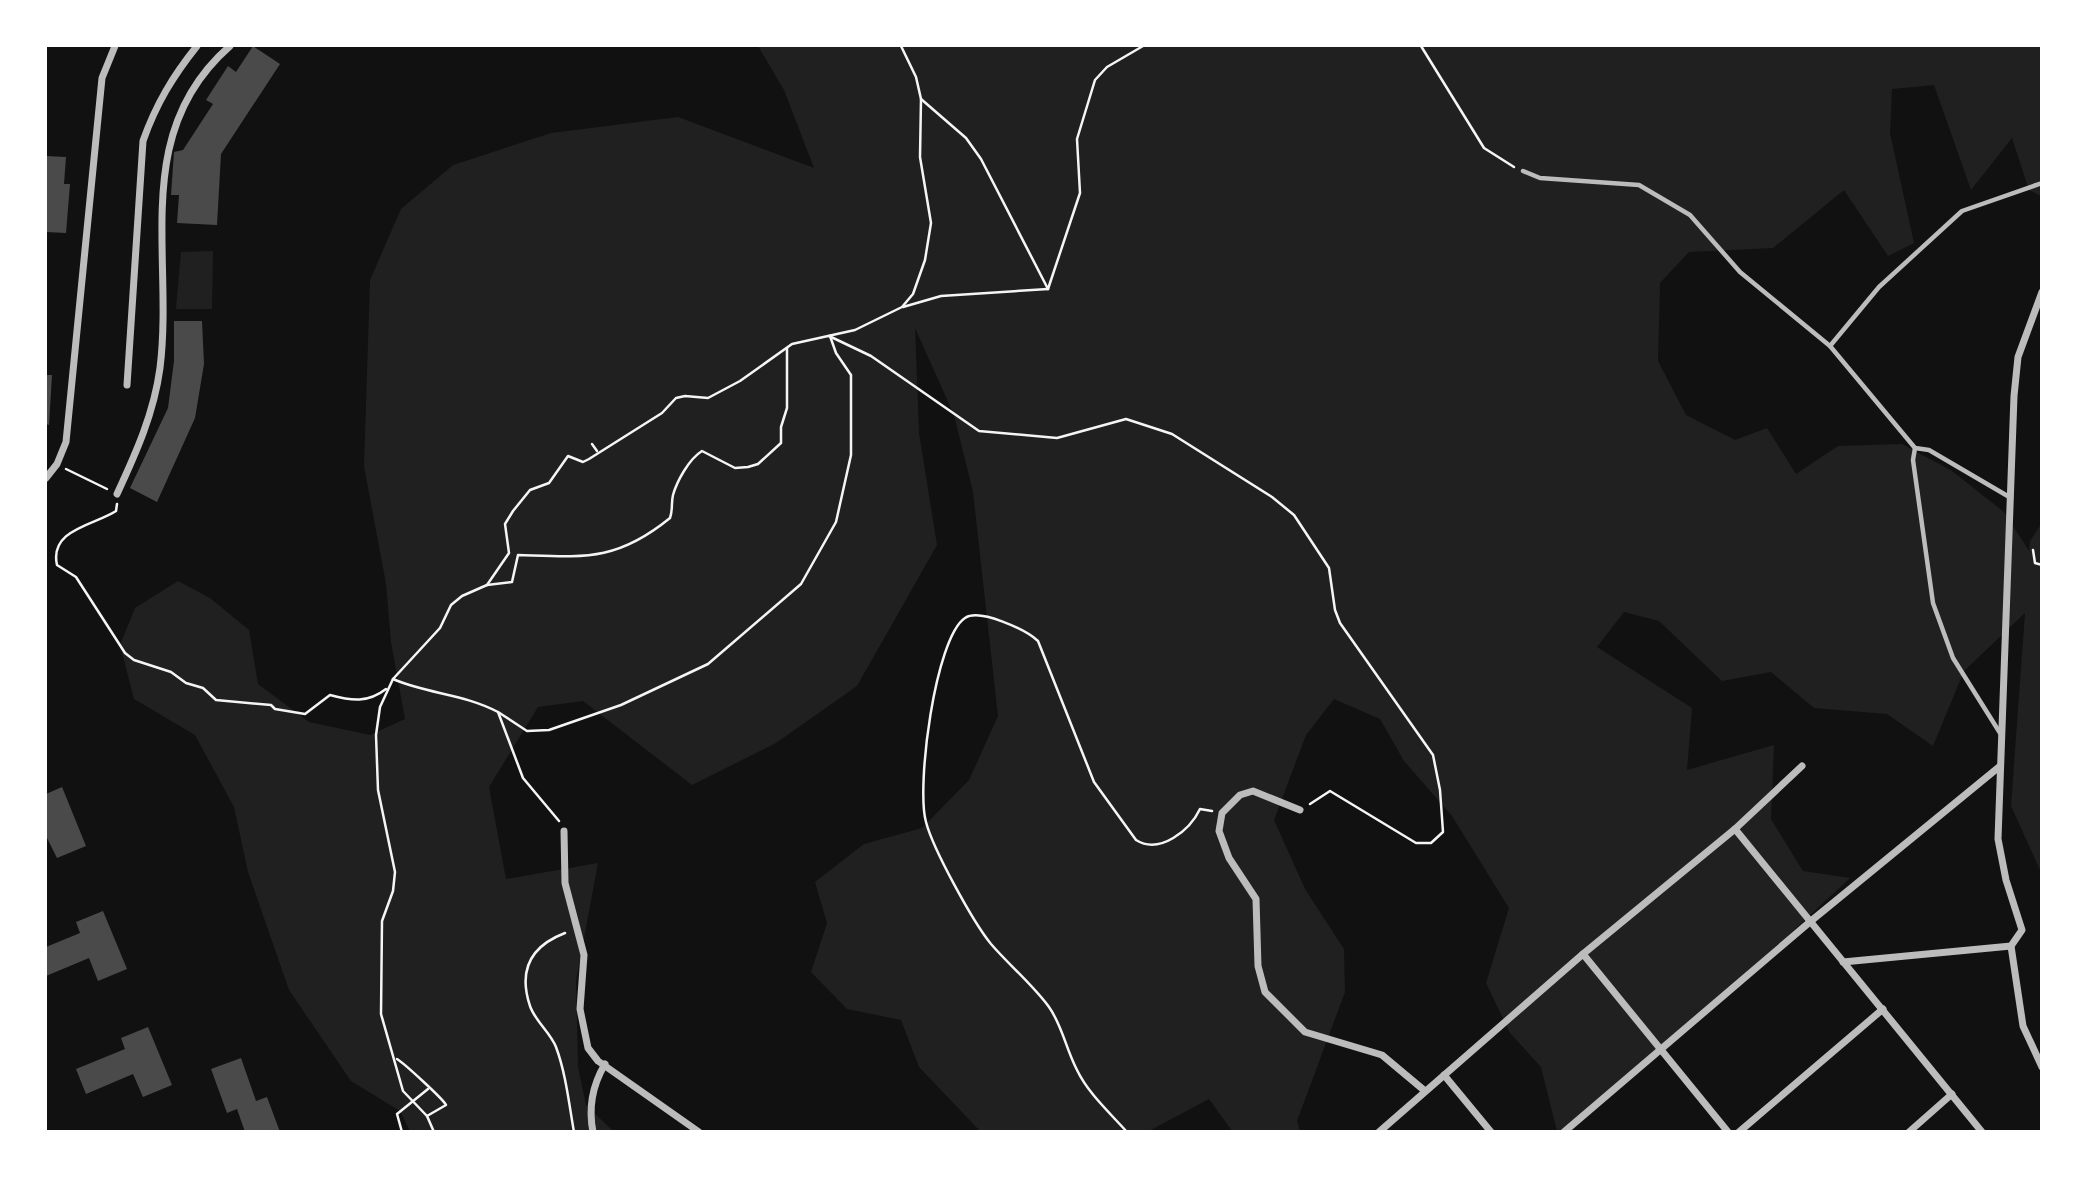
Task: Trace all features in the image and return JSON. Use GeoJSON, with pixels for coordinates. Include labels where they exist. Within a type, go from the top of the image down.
{"type":"FeatureCollection","features":[{"type":"Feature","properties":{"kind":"street"},"geometry":{"type":"LineString","coordinates":[[46,478],[57,464],[66,442],[102,78],[115,46]]}},
{"type":"Feature","properties":{"kind":"street"},"geometry":{"type":"LineString","coordinates":[[127,384],[143,141],[154,109],[166,87],[197,46]]}},
{"type":"Feature","properties":{"kind":"street"},"geometry":{"type":"LineString","coordinates":[[117,494],[150,415],[160,367],[166,151],[189,96],[230,46]]}},
{"type":"Feature","properties":{"kind":"street"},"geometry":{"type":"LineString","coordinates":[[2042,292],[2018,357],[1998,839],[2006,880],[2022,930],[2011,946],[2023,1026],[2042,1068]]}},
{"type":"Feature","properties":{"kind":"street"},"geometry":{"type":"LineString","coordinates":[[1379,1132],[1583,954],[1735,829],[1802,766]]}},
{"type":"Feature","properties":{"kind":"street"},"geometry":{"type":"LineString","coordinates":[[1564,1132],[1811,921],[1999,767]]}},
{"type":"Feature","properties":{"kind":"street"},"geometry":{"type":"LineString","coordinates":[[1300,810],[1253,791],[1240,795],[1222,813],[1219,831],[1229,858],[1256,898],[1258,966],[1265,992],[1306,1032],[1382,1055],[1425,1091]]}},
{"type":"Feature","properties":{"kind":"street"},"geometry":{"type":"LineString","coordinates":[[1735,829],[1982,1132]]}},
{"type":"Feature","properties":{"kind":"street"},"geometry":{"type":"LineString","coordinates":[[564,831],[565,883],[584,955],[580,1009],[587,1048],[699,1132]]}},
{"type":"Feature","properties":{"kind":"street"},"geometry":{"type":"LineString","coordinates":[[1843,962],[2011,946]]}},
{"type":"Feature","properties":{"kind":"street"},"geometry":{"type":"LineString","coordinates":[[1583,954],[1728,1132]]}},
{"type":"Feature","properties":{"kind":"street"},"geometry":{"type":"LineString","coordinates":[[1740,1132],[1883,1009]]}},
{"type":"Feature","properties":{"kind":"street"},"geometry":{"type":"LineString","coordinates":[[593,1132],[590,1115],[592,1096],[605,1064]]}},
{"type":"Feature","properties":{"kind":"street"},"geometry":{"type":"LineString","coordinates":[[1444,1075],[1491,1132]]}},
{"type":"Feature","properties":{"kind":"street"},"geometry":{"type":"LineString","coordinates":[[1909,1132],[1952,1094]]}},
{"type":"Feature","properties":{"kind":"lane"},"geometry":{"type":"LineString","coordinates":[[1523,172],[1540,178],[1639,185],[1662,196],[1690,215],[1740,272],[1830,346],[1915,448],[1929,450],[2011,498]]}},
{"type":"Feature","properties":{"kind":"lane"},"geometry":{"type":"LineString","coordinates":[[1830,346],[1880,287],[1962,211],[2042,183]]}},
{"type":"Feature","properties":{"kind":"lane"},"geometry":{"type":"LineString","coordinates":[[1915,448],[1913,460],[1933,603],[1953,658],[2001,734]]}},
{"type":"Feature","properties":{"kind":"path"},"geometry":{"type":"LineString","coordinates":[[901,46],[916,76],[921,99],[920,157],[930,223],[925,260],[913,294],[902,307]]}},
{"type":"Feature","properties":{"kind":"path"},"geometry":{"type":"LineString","coordinates":[[1048,289],[1080,193],[1077,139],[1096,80],[1107,67],[1143,46]]}},
{"type":"Feature","properties":{"kind":"path"},"geometry":{"type":"LineString","coordinates":[[1421,46],[1484,148],[1495,158],[1523,172]]}},
{"type":"Feature","properties":{"kind":"path"},"geometry":{"type":"LineString","coordinates":[[921,99],[966,138],[981,159],[1048,289]]}},
{"type":"Feature","properties":{"kind":"path"},"geometry":{"type":"LineString","coordinates":[[487,585],[509,553],[505,524],[530,490],[549,483],[568,456],[583,461],[663,413],[676,398],[708,398],[787,348],[855,330],[902,307],[941,296],[1048,289]]}},
{"type":"Feature","properties":{"kind":"path"},"geometry":{"type":"LineString","coordinates":[[393,678],[431,693],[454,695],[479,702],[527,731],[549,730],[621,705],[708,664],[801,584],[836,522],[850,455],[851,375],[836,353],[830,336]]}},
{"type":"Feature","properties":{"kind":"path"},"geometry":{"type":"LineString","coordinates":[[830,336],[871,356],[979,431],[1057,438],[1116,420],[1139,421],[1172,434],[1287,507],[1329,568],[1335,610],[1340,623],[1433,755],[1440,790],[1443,832],[1431,843],[1416,843],[1330,792],[1300,810]]}},
{"type":"Feature","properties":{"kind":"path"},"geometry":{"type":"LineString","coordinates":[[434,1132],[427,1116],[403,1091],[396,1057],[381,1014],[382,921],[393,891],[394,872],[377,790],[376,735],[387,688],[393,678],[440,628],[451,605],[462,596],[487,585],[512,582],[519,555],[554,558],[609,554],[654,531],[670,518],[679,483],[694,456],[702,451],[735,468],[758,464],[781,443],[781,427],[787,408],[787,348]]}},
{"type":"Feature","properties":{"kind":"path"},"geometry":{"type":"LineString","coordinates":[[592,444],[597,451]]}},
{"type":"Feature","properties":{"kind":"path"},"geometry":{"type":"LineString","coordinates":[[57,464],[117,494],[116,511],[101,522],[73,529],[58,547],[55,556],[57,565],[76,577],[125,653],[134,660],[171,672],[203,688],[216,700],[271,705],[275,709],[305,714],[330,695],[365,700],[373,699],[387,688]]}},
{"type":"Feature","properties":{"kind":"path"},"geometry":{"type":"LineString","coordinates":[[2034,550],[2035,564],[2042,565]]}},
{"type":"Feature","properties":{"kind":"path"},"geometry":{"type":"LineString","coordinates":[[1127,1132],[1083,1082],[1050,1008],[981,931],[926,823],[924,798],[929,718],[946,648],[957,626],[968,616],[981,615],[1021,630],[1038,641],[1094,782],[1136,840],[1147,844],[1178,835],[1191,825],[1200,809],[1222,813]]}},
{"type":"Feature","properties":{"kind":"path"},"geometry":{"type":"LineString","coordinates":[[498,712],[514,761],[523,778],[556,817],[564,831]]}},
{"type":"Feature","properties":{"kind":"path"},"geometry":{"type":"LineString","coordinates":[[574,1132],[569,1096],[555,1046],[530,1007],[527,970],[537,948],[577,929]]}},
{"type":"Feature","properties":{"kind":"path"},"geometry":{"type":"LineString","coordinates":[[396,1057],[428,1089],[443,1099],[446,1105],[427,1116]]}},
{"type":"Feature","properties":{"kind":"path"},"geometry":{"type":"LineString","coordinates":[[402,1132],[397,1114],[428,1089]]}},
{"type":"Feature","properties":{"kind":"shaded area"},"geometry":{"type":"Polygon","coordinates":[[[758,46],[2041,46],[2041,196],[2029,190],[2012,138],[1971,190],[1934,85],[1892,89],[1890,133],[1914,243],[1888,256],[1844,190],[1773,248],[1689,252],[1660,283],[1658,361],[1686,415],[1735,440],[1767,428],[1796,474],[1838,446],[1902,444],[1952,471],[2004,512],[2029,551],[2030,541],[2041,524],[2041,884],[2040,870],[2011,806],[2025,613],[1964,671],[1933,746],[1887,714],[1814,708],[1771,672],[1722,681],[1659,621],[1624,612],[1597,647],[1692,708],[1687,770],[1774,745],[1771,819],[1803,871],[1850,878],[1679,1037],[1563,1131],[1557,1131],[1541,1067],[1510,1033],[1486,983],[1509,908],[1452,816],[1404,761],[1380,719],[1334,699],[1306,735],[1274,820],[1305,889],[1344,949],[1345,992],[1297,1121],[1300,1131],[1232,1131],[1209,1099],[1149,1131],[980,1131],[919,1067],[901,1020],[847,1009],[811,972],[827,923],[815,882],[864,844],[922,828],[969,780],[998,716],[973,492],[954,415],[915,328],[919,433],[937,545],[857,686],[776,743],[692,785],[583,701],[538,707],[489,787],[506,879],[598,863],[576,981],[578,1067],[586,1105],[613,1131],[410,1131],[400,1111],[351,1081],[289,990],[248,872],[234,807],[195,735],[134,699],[120,645],[135,608],[178,581],[210,598],[249,630],[258,684],[309,722],[370,735],[405,719],[391,642],[386,584],[364,466],[370,280],[401,209],[453,165],[551,133],[678,117],[814,168],[784,90],[758,46]]]}},
{"type":"Feature","properties":{"kind":"shaded area"},"geometry":{"type":"Polygon","coordinates":[[[213,251],[212,309],[176,309],[181,252],[213,251]]]}},
{"type":"Feature","properties":{"kind":"building"},"geometry":{"type":"Polygon","coordinates":[[[253,46],[280,64],[221,154],[217,225],[177,223],[179,195],[171,195],[174,152],[183,150],[213,104],[206,100],[228,66],[236,72],[253,46]]]}},
{"type":"Feature","properties":{"kind":"building"},"geometry":{"type":"Polygon","coordinates":[[[46,156],[66,157],[64,184],[70,184],[66,233],[46,232],[46,156]]]}},
{"type":"Feature","properties":{"kind":"building"},"geometry":{"type":"Polygon","coordinates":[[[174,321],[202,321],[204,364],[195,418],[157,502],[130,488],[168,408],[174,361],[174,321]]]}},
{"type":"Feature","properties":{"kind":"building"},"geometry":{"type":"Polygon","coordinates":[[[46,375],[52,375],[49,425],[46,424],[46,375]]]}},
{"type":"Feature","properties":{"kind":"building"},"geometry":{"type":"Polygon","coordinates":[[[62,787],[86,846],[57,858],[46,836],[46,794],[62,787]]]}},
{"type":"Feature","properties":{"kind":"building"},"geometry":{"type":"Polygon","coordinates":[[[103,911],[127,969],[98,981],[89,958],[46,976],[46,947],[80,933],[76,922],[103,911]]]}},
{"type":"Feature","properties":{"kind":"building"},"geometry":{"type":"Polygon","coordinates":[[[148,1027],[172,1085],[143,1097],[133,1074],[86,1094],[76,1069],[125,1049],[121,1038],[148,1027]]]}},
{"type":"Feature","properties":{"kind":"building"},"geometry":{"type":"Polygon","coordinates":[[[241,1058],[256,1101],[267,1097],[280,1132],[245,1132],[237,1109],[227,1113],[211,1069],[241,1058]]]}}]}
